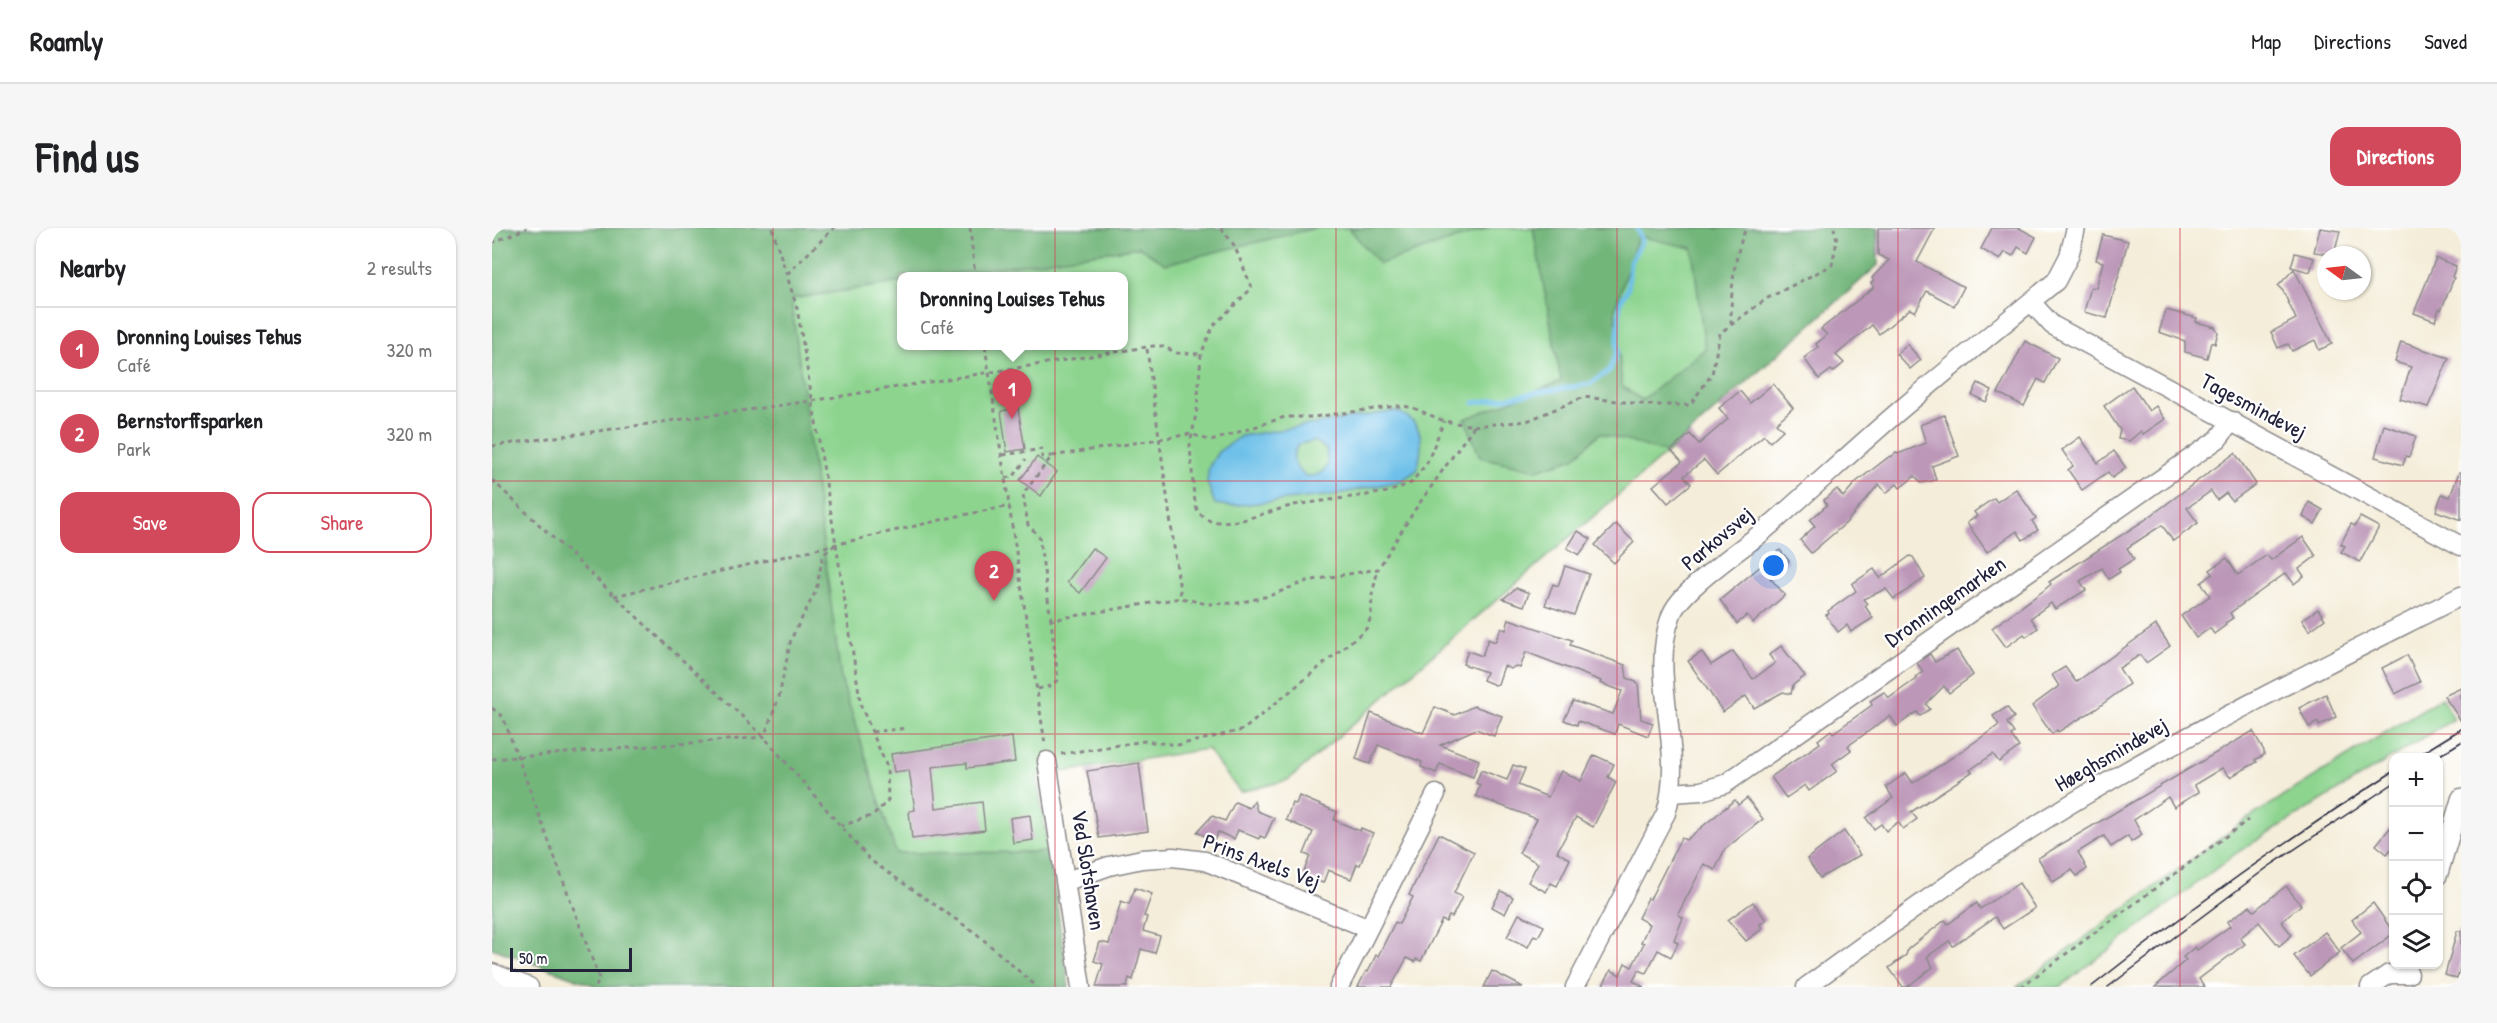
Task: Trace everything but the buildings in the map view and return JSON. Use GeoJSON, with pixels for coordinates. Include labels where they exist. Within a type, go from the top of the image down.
{"type":"FeatureCollection","features":[{"type":"Feature","properties":{"kind":"street","name":"Parkovsvej"},"geometry":{"type":"LineString","coordinates":[[1575,987],[1666,813],[1671,793],[1673,763],[1663,664],[1665,633],[1671,613],[1679,602],[1899,411],[2056,281],[2069,256],[2076,228]]}},
{"type":"Feature","properties":{"kind":"street","name":"Tagesmindevej"},"geometry":{"type":"LineString","coordinates":[[2031,302],[2052,325],[2461,546]]}},
{"type":"Feature","properties":{"kind":"street","name":"Dronningemarken"},"geometry":{"type":"LineString","coordinates":[[1671,793],[1701,791],[1725,784],[2218,439],[2232,421]]}},
{"type":"Feature","properties":{"kind":"street","name":"Høeghsmindevej"},"geometry":{"type":"LineString","coordinates":[[1806,987],[1935,893],[2109,781],[2235,710],[2461,596]]}},
{"type":"Feature","properties":{"kind":"street","name":"Ved Slotshaven"},"geometry":{"type":"LineString","coordinates":[[1047,758],[1081,987]]}},
{"type":"Feature","properties":{"kind":"street"},"geometry":{"type":"LineString","coordinates":[[1338,987],[1436,794]]}},
{"type":"Feature","properties":{"kind":"street"},"geometry":{"type":"LineString","coordinates":[[2443,861],[2461,798]]}},
{"type":"Feature","properties":{"kind":"street","name":"Prins Axels Vej"},"geometry":{"type":"LineString","coordinates":[[1067,881],[1109,866],[1142,859],[1173,857],[1205,861],[1367,928]]}},
{"type":"Feature","properties":{"kind":"street"},"geometry":{"type":"LineString","coordinates":[[492,973],[529,987]]}},
{"type":"Feature","properties":{"kind":"street"},"geometry":{"type":"LineString","coordinates":[[2370,987],[2389,974],[2409,975]]}},
{"type":"Feature","properties":{"kind":"path"},"geometry":{"type":"LineString","coordinates":[[492,243],[527,228]]}},
{"type":"Feature","properties":{"kind":"path"},"geometry":{"type":"LineString","coordinates":[[772,228],[797,308],[861,706],[887,767],[888,800],[874,814],[841,826]]}},
{"type":"Feature","properties":{"kind":"path"},"geometry":{"type":"LineString","coordinates":[[786,274],[834,228]]}},
{"type":"Feature","properties":{"kind":"path"},"geometry":{"type":"LineString","coordinates":[[970,228],[975,272]]}},
{"type":"Feature","properties":{"kind":"path"},"geometry":{"type":"LineString","coordinates":[[1221,228],[1234,244],[1252,288],[1213,326],[1201,354],[1197,409],[1191,434],[1194,496],[1197,510],[1203,517],[1212,522],[1239,521],[1294,505],[1388,492],[1411,483],[1427,463],[1444,422]]}},
{"type":"Feature","properties":{"kind":"path"},"geometry":{"type":"LineString","coordinates":[[1731,324],[1731,290],[1739,245],[1746,228]]}},
{"type":"Feature","properties":{"kind":"path"},"geometry":{"type":"LineString","coordinates":[[1003,455],[1042,449],[1042,457],[1052,456],[1159,441],[1191,434],[1211,441],[1285,417],[1313,417],[1397,406],[1411,407],[1444,422],[1474,426],[1527,421],[1584,397],[1649,405],[1690,405],[1712,374],[1720,333],[1766,299],[1832,266],[1837,240],[1834,228]]}},
{"type":"Feature","properties":{"kind":"path"},"geometry":{"type":"LineString","coordinates":[[492,446],[811,401],[1162,346],[1177,353],[1201,354]]}},
{"type":"Feature","properties":{"kind":"path"},"geometry":{"type":"LineString","coordinates":[[1147,349],[1181,598]]}},
{"type":"Feature","properties":{"kind":"path"},"geometry":{"type":"LineString","coordinates":[[986,350],[1047,758],[1145,741],[1179,745],[1243,730],[1366,629],[1371,617],[1371,595],[1378,569],[1414,511],[1474,426]]}},
{"type":"Feature","properties":{"kind":"path"},"geometry":{"type":"LineString","coordinates":[[1038,689],[1050,686],[1058,680],[1039,536],[1028,525],[1023,494],[1052,456]]}},
{"type":"Feature","properties":{"kind":"path"},"geometry":{"type":"LineString","coordinates":[[1006,478],[1014,476],[1026,459]]}},
{"type":"Feature","properties":{"kind":"path"},"geometry":{"type":"LineString","coordinates":[[492,480],[764,738],[870,860],[977,934],[1037,987]]}},
{"type":"Feature","properties":{"kind":"path"},"geometry":{"type":"LineString","coordinates":[[613,597],[836,544],[1010,506]]}},
{"type":"Feature","properties":{"kind":"path"},"geometry":{"type":"LineString","coordinates":[[764,738],[779,697],[791,639],[816,591],[823,555],[836,544]]}},
{"type":"Feature","properties":{"kind":"path"},"geometry":{"type":"LineString","coordinates":[[1051,620],[1181,598],[1207,604],[1238,603],[1269,596],[1307,581],[1378,569]]}},
{"type":"Feature","properties":{"kind":"path"},"geometry":{"type":"LineString","coordinates":[[492,708],[503,717],[599,978],[596,987]]}},
{"type":"Feature","properties":{"kind":"path"},"geometry":{"type":"LineString","coordinates":[[872,732],[907,728]]}},
{"type":"Feature","properties":{"kind":"path"},"geometry":{"type":"LineString","coordinates":[[492,759],[764,738]]}},
{"type":"Feature","properties":{"kind":"path"},"geometry":{"type":"LineString","coordinates":[[2021,987],[2248,820]]}},
{"type":"Feature","properties":{"kind":"green space"},"geometry":{"type":"Polygon","coordinates":[[[492,228],[1877,228],[1878,265],[1667,453],[1288,780],[1240,792],[1207,749],[1037,776],[1069,987],[599,987],[492,948],[492,228]]]}},
{"type":"Feature","properties":{"kind":"green space"},"geometry":{"type":"Polygon","coordinates":[[[492,228],[1316,228],[1165,264],[1140,247],[968,272],[897,272],[897,283],[791,299],[841,679],[896,853],[1049,852],[1069,987],[599,987],[492,948],[492,228]]]}},
{"type":"Feature","properties":{"kind":"green space"},"geometry":{"type":"Polygon","coordinates":[[[1349,228],[1489,228],[1379,264],[1349,228]]]}},
{"type":"Feature","properties":{"kind":"green space"},"geometry":{"type":"Polygon","coordinates":[[[1533,228],[1877,228],[1878,265],[1667,453],[1600,433],[1574,458],[1537,470],[1480,457],[1465,419],[1561,381],[1533,228]],[[1638,236],[1615,309],[1622,386],[1642,400],[1705,349],[1692,248],[1638,236]]]}},
{"type":"Feature","properties":{"kind":"green space"},"geometry":{"type":"Polygon","coordinates":[[[2442,697],[2454,719],[2399,753],[2389,753],[2389,759],[2238,852],[2060,987],[2017,987],[2247,819],[2442,697]]]}},
{"type":"Feature","properties":{"kind":"water"},"geometry":{"type":"Polygon","coordinates":[[[1396,411],[1406,416],[1417,427],[1420,434],[1421,451],[1417,470],[1401,481],[1333,495],[1229,506],[1215,504],[1207,482],[1209,467],[1218,452],[1241,436],[1396,411]],[[1314,441],[1299,444],[1293,458],[1295,466],[1306,476],[1319,474],[1328,465],[1326,449],[1314,441]]]}},
{"type":"Feature","properties":{"kind":"waterway"},"geometry":{"type":"LineString","coordinates":[[1474,403],[1590,384],[1610,370],[1617,352],[1620,302],[1628,288],[1630,262],[1642,241],[1637,228]]}},
{"type":"Feature","properties":{"kind":"tram line"},"geometry":{"type":"LineString","coordinates":[[2422,753],[2461,729]]}},
{"type":"Feature","properties":{"kind":"tram line"},"geometry":{"type":"LineString","coordinates":[[2443,753],[2461,742]]}},
{"type":"Feature","properties":{"kind":"tram line"},"geometry":{"type":"LineString","coordinates":[[2091,987],[2240,875],[2389,774]]}},
{"type":"Feature","properties":{"kind":"tram line"},"geometry":{"type":"LineString","coordinates":[[2108,987],[2268,867],[2389,786]]}},
{"type":"Feature","properties":{"kind":"place","name":"Dronning Louises Tehus"},"geometry":{"type":"Point","coordinates":[1012,419]}},
{"type":"Feature","properties":{"kind":"place","name":"Bernstorffsparken"},"geometry":{"type":"Point","coordinates":[994,601]}}]}
